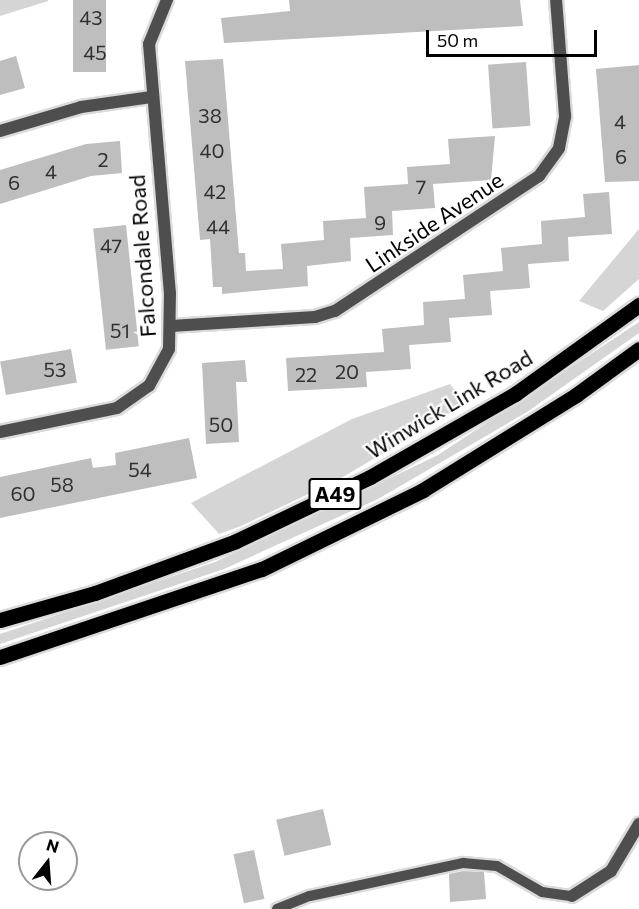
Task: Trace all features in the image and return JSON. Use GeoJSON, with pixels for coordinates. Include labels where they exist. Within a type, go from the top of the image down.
{"type":"FeatureCollection","features":[{"type":"Feature","properties":{"kind":"main road","name":"Winwick Link Road"},"geometry":{"type":"LineString","coordinates":[[0,620],[95,593],[236,541],[370,477],[515,394],[639,305]]}},
{"type":"Feature","properties":{"kind":"main road","name":"A49"},"geometry":{"type":"LineString","coordinates":[[0,657],[262,569],[423,490],[576,395],[639,349]]}},
{"type":"Feature","properties":{"kind":"street","name":"Falcondale Road"},"geometry":{"type":"LineString","coordinates":[[0,432],[117,408],[135,398],[161,370],[171,326],[151,97],[149,44],[166,0]]}},
{"type":"Feature","properties":{"kind":"street","name":"Linkside Avenue"},"geometry":{"type":"LineString","coordinates":[[171,326],[315,317],[335,310],[539,176],[560,147],[565,116],[556,0]]}},
{"type":"Feature","properties":{"kind":"street"},"geometry":{"type":"LineString","coordinates":[[0,131],[74,109],[151,97]]}},
{"type":"Feature","properties":{"kind":"street"},"geometry":{"type":"LineString","coordinates":[[572,896],[611,871],[639,824]]}},
{"type":"Feature","properties":{"kind":"lane"},"geometry":{"type":"LineString","coordinates":[[277,909],[310,896],[463,863],[497,866],[542,892],[572,896]]}},
{"type":"Feature","properties":{"kind":"shaded area"},"geometry":{"type":"Polygon","coordinates":[[[0,0],[48,0],[48,1],[0,16],[0,0]]]}},
{"type":"Feature","properties":{"kind":"shaded area"},"geometry":{"type":"Polygon","coordinates":[[[639,229],[639,279],[603,311],[579,301],[639,229]]]}},
{"type":"Feature","properties":{"kind":"shaded area"},"geometry":{"type":"Polygon","coordinates":[[[639,322],[639,333],[527,412],[378,499],[224,569],[0,644],[0,634],[215,562],[438,455],[639,322]]]}},
{"type":"Feature","properties":{"kind":"shaded area"},"geometry":{"type":"Polygon","coordinates":[[[450,384],[465,405],[336,481],[241,526],[219,534],[191,503],[352,419],[450,384]]]}},
{"type":"Feature","properties":{"kind":"building"},"geometry":{"type":"Polygon","coordinates":[[[73,0],[106,0],[106,72],[73,72],[73,0]]]}},
{"type":"Feature","properties":{"kind":"building"},"geometry":{"type":"Polygon","coordinates":[[[289,0],[520,0],[523,26],[224,43],[221,18],[290,11],[289,0]]]}},
{"type":"Feature","properties":{"kind":"building"},"geometry":{"type":"Polygon","coordinates":[[[16,56],[25,88],[0,95],[0,61],[16,56]]]}},
{"type":"Feature","properties":{"kind":"building"},"geometry":{"type":"Polygon","coordinates":[[[223,59],[239,253],[245,253],[246,271],[283,269],[281,244],[324,240],[323,221],[366,218],[364,187],[408,184],[407,167],[450,164],[448,139],[495,136],[491,180],[433,184],[435,208],[392,211],[393,235],[350,238],[351,261],[307,266],[308,286],[222,294],[222,287],[213,287],[210,239],[200,240],[185,61],[223,59]]]}},
{"type":"Feature","properties":{"kind":"building"},"geometry":{"type":"Polygon","coordinates":[[[526,62],[530,126],[493,128],[488,65],[526,62]]]}},
{"type":"Feature","properties":{"kind":"building"},"geometry":{"type":"Polygon","coordinates":[[[639,65],[639,181],[605,182],[596,69],[639,65]]]}},
{"type":"Feature","properties":{"kind":"building"},"geometry":{"type":"Polygon","coordinates":[[[120,141],[122,173],[91,176],[0,204],[0,170],[86,144],[120,141]]]}},
{"type":"Feature","properties":{"kind":"building"},"geometry":{"type":"Polygon","coordinates":[[[609,192],[612,234],[568,237],[569,261],[528,264],[530,288],[490,291],[492,315],[449,318],[451,342],[409,345],[411,369],[366,372],[367,387],[288,391],[286,358],[384,352],[382,329],[424,325],[423,302],[465,299],[463,275],[503,271],[501,248],[542,244],[541,221],[585,217],[583,194],[609,192]]]}},
{"type":"Feature","properties":{"kind":"building"},"geometry":{"type":"Polygon","coordinates":[[[126,225],[139,346],[106,350],[93,228],[126,225]]]}},
{"type":"Feature","properties":{"kind":"building"},"geometry":{"type":"Polygon","coordinates":[[[71,349],[77,382],[6,395],[0,362],[71,349]]]}},
{"type":"Feature","properties":{"kind":"building"},"geometry":{"type":"Polygon","coordinates":[[[245,360],[247,382],[236,382],[239,442],[206,444],[202,363],[245,360]]]}},
{"type":"Feature","properties":{"kind":"building"},"geometry":{"type":"Polygon","coordinates":[[[189,438],[197,478],[0,518],[0,477],[91,458],[93,468],[116,465],[115,453],[189,438]]]}},
{"type":"Feature","properties":{"kind":"building"},"geometry":{"type":"Polygon","coordinates":[[[323,809],[331,845],[285,856],[276,820],[323,809]]]}},
{"type":"Feature","properties":{"kind":"building"},"geometry":{"type":"Polygon","coordinates":[[[254,850],[264,899],[244,903],[233,854],[254,850]]]}},
{"type":"Feature","properties":{"kind":"building"},"geometry":{"type":"Polygon","coordinates":[[[463,871],[484,872],[486,899],[450,902],[449,874],[463,871]]]}}]}
